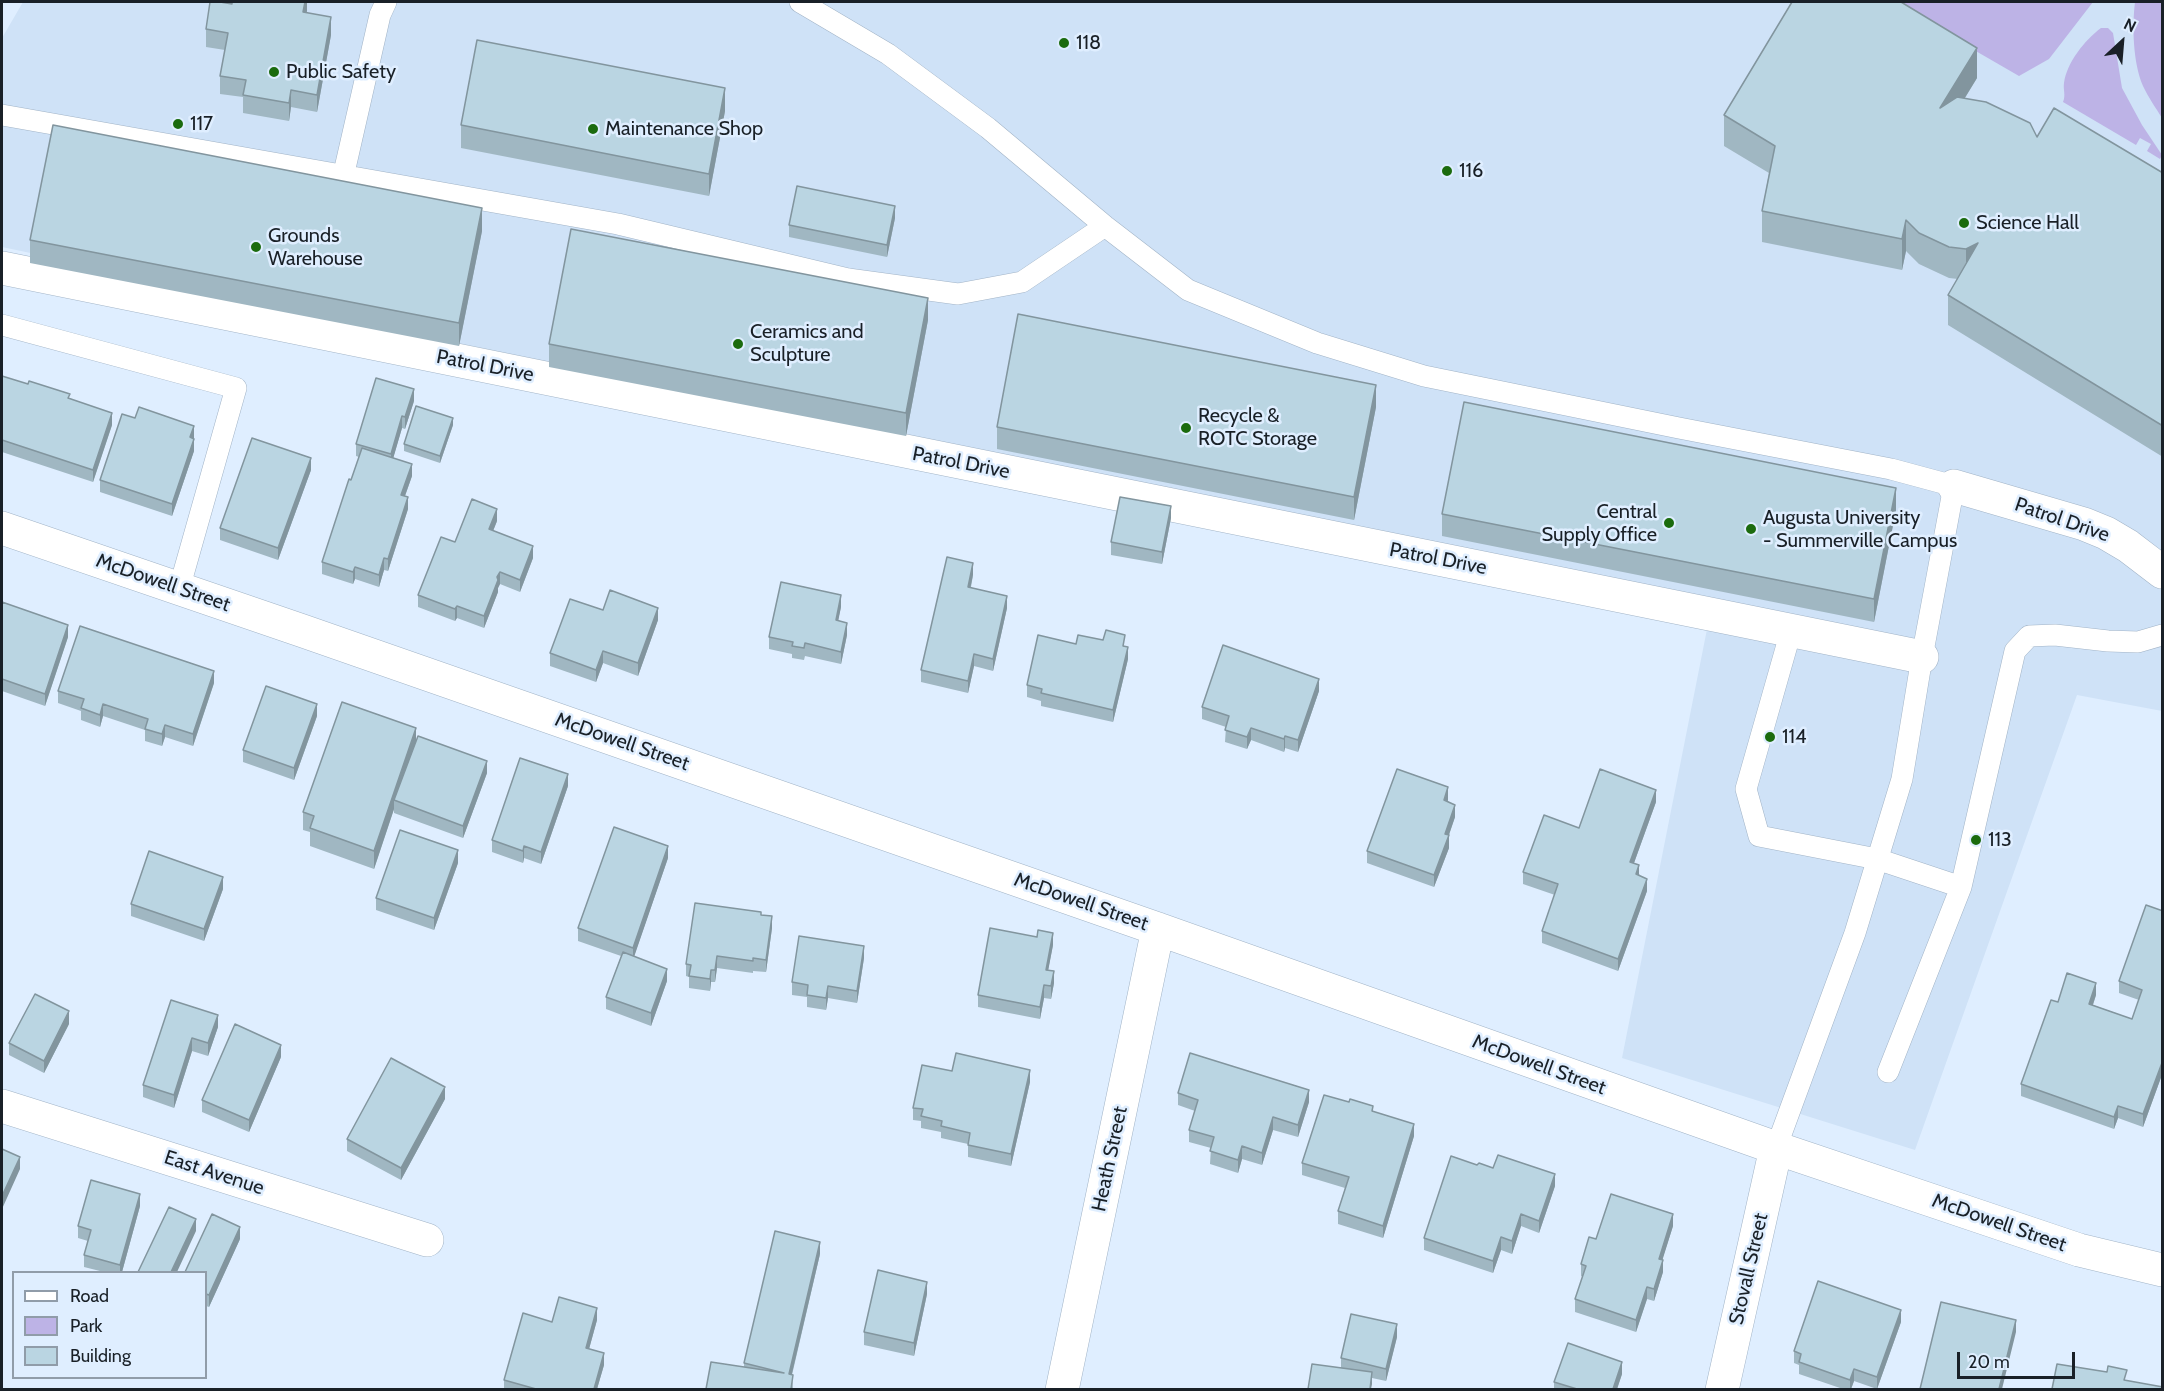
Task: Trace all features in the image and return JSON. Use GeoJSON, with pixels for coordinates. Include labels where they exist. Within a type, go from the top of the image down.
{"type":"FeatureCollection","features":[{"type":"Feature","properties":{"kind":"street","name":"Patrol Drive"},"geometry":{"type":"LineString","coordinates":[[2,268],[1922,657]]}},
{"type":"Feature","properties":{"kind":"street","name":"Patrol Drive"},"geometry":{"type":"LineString","coordinates":[[1954,486],[2084,524],[2106,533],[2163,572]]}},
{"type":"Feature","properties":{"kind":"street","name":"McDowell Street"},"geometry":{"type":"LineString","coordinates":[[2,528],[1158,929],[1776,1148],[2079,1250],[2163,1270]]}},
{"type":"Feature","properties":{"kind":"street","name":"Heath Street"},"geometry":{"type":"LineString","coordinates":[[1062,1389],[1158,929]]}},
{"type":"Feature","properties":{"kind":"street","name":"East Avenue"},"geometry":{"type":"LineString","coordinates":[[2,1106],[427,1240]]}},
{"type":"Feature","properties":{"kind":"street","name":"Stovall Street"},"geometry":{"type":"LineString","coordinates":[[1722,1389],[1776,1148]]}},
{"type":"Feature","properties":{"kind":"lane"},"geometry":{"type":"LineString","coordinates":[[343,177],[380,15],[386,2]]}},
{"type":"Feature","properties":{"kind":"lane"},"geometry":{"type":"LineString","coordinates":[[800,2],[888,54],[988,128],[1105,226],[1188,291],[1317,343],[1424,376],[1890,469],[1954,486],[1902,779],[1855,933],[1776,1148]]}},
{"type":"Feature","properties":{"kind":"lane"},"geometry":{"type":"LineString","coordinates":[[2,115],[618,224],[848,279],[958,294],[1022,282],[1105,226]]}},
{"type":"Feature","properties":{"kind":"lane"},"geometry":{"type":"LineString","coordinates":[[2,325],[236,388],[179,589]]}},
{"type":"Feature","properties":{"kind":"lane"},"geometry":{"type":"LineString","coordinates":[[1791,631],[1746,789],[1759,836],[1877,859],[1961,887]]}},
{"type":"Feature","properties":{"kind":"lane"},"geometry":{"type":"LineString","coordinates":[[1888,1072],[1961,887],[2015,651],[2029,636],[2055,635],[2138,642],[2163,635]]}},
{"type":"Feature","properties":{"kind":"shaded area","name":"Augusta University - Summerville Campus"},"geometry":{"type":"Polygon","coordinates":[[[23,2],[2162,2],[2162,711],[2077,695],[1915,1150],[1622,1058],[1711,609],[2,247],[2,38],[23,2]]]}},
{"type":"Feature","properties":{"kind":"green space"},"geometry":{"type":"Polygon","coordinates":[[[1865,2],[2093,2],[2049,59],[2019,76],[1974,50],[1865,2]]]}},
{"type":"Feature","properties":{"kind":"green space"},"geometry":{"type":"Polygon","coordinates":[[[2135,2],[2162,2],[2162,118],[2143,86],[2137,67],[2134,33],[2135,2]]]}},
{"type":"Feature","properties":{"kind":"green space"},"geometry":{"type":"Polygon","coordinates":[[[2101,28],[2108,28],[2113,33],[2122,88],[2162,155],[2160,159],[2147,151],[2151,144],[2140,138],[2136,145],[2063,102],[2064,83],[2069,67],[2083,45],[2101,28]]]}},
{"type":"Feature","properties":{"kind":"building","name":"Public Safety"},"geometry":{"type":"Polygon","coordinates":[[[210,2],[232,4],[232,2],[305,2],[303,12],[331,17],[317,95],[291,90],[289,103],[243,95],[246,80],[220,76],[228,33],[206,29],[210,2]]]}},
{"type":"Feature","properties":{"kind":"building","name":"Science Hall"},"geometry":{"type":"Polygon","coordinates":[[[1792,2],[1901,2],[1977,48],[1940,108],[1957,97],[1986,102],[2030,123],[2037,137],[2054,108],[2163,173],[2163,426],[1948,295],[1978,243],[1966,249],[1949,247],[1919,233],[1906,220],[1902,239],[1762,211],[1775,146],[1724,115],[1792,2]]]}},
{"type":"Feature","properties":{"kind":"building","name":"Maintenance Shop"},"geometry":{"type":"Polygon","coordinates":[[[477,40],[725,88],[709,174],[461,125],[477,40]]]}},
{"type":"Feature","properties":{"kind":"building","name":"Grounds Warehouse"},"geometry":{"type":"Polygon","coordinates":[[[53,125],[482,208],[459,323],[30,240],[53,125]]]}},
{"type":"Feature","properties":{"kind":"building"},"geometry":{"type":"Polygon","coordinates":[[[797,186],[895,206],[887,245],[789,225],[797,186]]]}},
{"type":"Feature","properties":{"kind":"building","name":"Ceramics and Sculpture"},"geometry":{"type":"Polygon","coordinates":[[[571,229],[928,298],[906,413],[549,344],[571,229]]]}},
{"type":"Feature","properties":{"kind":"building","name":"Recycle & ROTC Storage"},"geometry":{"type":"Polygon","coordinates":[[[1018,314],[1376,385],[1354,497],[997,427],[1018,314]]]}},
{"type":"Feature","properties":{"kind":"building"},"geometry":{"type":"Polygon","coordinates":[[[2,376],[28,384],[29,381],[70,394],[68,398],[112,413],[93,470],[2,440],[2,376]]]}},
{"type":"Feature","properties":{"kind":"building"},"geometry":{"type":"Polygon","coordinates":[[[376,378],[414,389],[405,417],[402,416],[391,454],[356,444],[376,378]]]}},
{"type":"Feature","properties":{"kind":"building","name":"Central Supply Office"},"geometry":{"type":"Polygon","coordinates":[[[1464,402],[1896,488],[1874,599],[1442,514],[1464,402]]]}},
{"type":"Feature","properties":{"kind":"building"},"geometry":{"type":"Polygon","coordinates":[[[416,406],[453,418],[440,456],[404,444],[416,406]]]}},
{"type":"Feature","properties":{"kind":"building"},"geometry":{"type":"Polygon","coordinates":[[[139,407],[194,426],[190,437],[194,439],[172,504],[100,480],[122,414],[135,418],[139,407]]]}},
{"type":"Feature","properties":{"kind":"building"},"geometry":{"type":"Polygon","coordinates":[[[252,438],[311,458],[278,548],[220,528],[252,438]]]}},
{"type":"Feature","properties":{"kind":"building"},"geometry":{"type":"Polygon","coordinates":[[[362,448],[412,464],[401,495],[408,497],[388,559],[384,558],[379,575],[355,567],[353,572],[322,562],[349,479],[351,480],[362,448]]]}},
{"type":"Feature","properties":{"kind":"building"},"geometry":{"type":"Polygon","coordinates":[[[1120,497],[1171,506],[1162,552],[1111,542],[1120,497]]]}},
{"type":"Feature","properties":{"kind":"building"},"geometry":{"type":"Polygon","coordinates":[[[472,499],[497,509],[489,529],[533,546],[520,580],[500,572],[484,616],[457,606],[455,609],[418,595],[441,537],[455,542],[472,499]]]}},
{"type":"Feature","properties":{"kind":"building"},"geometry":{"type":"Polygon","coordinates":[[[947,557],[973,563],[968,587],[1007,596],[993,659],[974,654],[968,681],[921,670],[947,557]]]}},
{"type":"Feature","properties":{"kind":"building"},"geometry":{"type":"Polygon","coordinates":[[[781,582],[841,595],[836,620],[847,623],[841,652],[805,643],[804,648],[792,646],[793,642],[769,637],[781,582]]]}},
{"type":"Feature","properties":{"kind":"building"},"geometry":{"type":"Polygon","coordinates":[[[610,590],[658,608],[638,663],[603,651],[596,670],[550,653],[570,599],[603,610],[610,590]]]}},
{"type":"Feature","properties":{"kind":"building"},"geometry":{"type":"Polygon","coordinates":[[[2,602],[68,625],[45,694],[2,679],[2,602]]]}},
{"type":"Feature","properties":{"kind":"building"},"geometry":{"type":"Polygon","coordinates":[[[80,626],[214,671],[193,734],[165,725],[162,734],[145,729],[148,719],[103,704],[100,715],[81,708],[84,699],[58,691],[80,626]]]}},
{"type":"Feature","properties":{"kind":"building"},"geometry":{"type":"Polygon","coordinates":[[[1106,630],[1125,635],[1123,646],[1128,647],[1113,710],[1041,693],[1042,689],[1027,685],[1038,635],[1076,644],[1078,635],[1103,640],[1106,630]]]}},
{"type":"Feature","properties":{"kind":"building"},"geometry":{"type":"Polygon","coordinates":[[[1223,645],[1319,679],[1298,740],[1285,736],[1284,739],[1251,728],[1247,737],[1225,730],[1229,716],[1202,707],[1223,645]]]}},
{"type":"Feature","properties":{"kind":"building"},"geometry":{"type":"Polygon","coordinates":[[[266,686],[317,704],[294,768],[243,750],[266,686]]]}},
{"type":"Feature","properties":{"kind":"building"},"geometry":{"type":"Polygon","coordinates":[[[342,702],[416,728],[374,851],[310,828],[314,816],[303,812],[342,702]]]}},
{"type":"Feature","properties":{"kind":"building"},"geometry":{"type":"Polygon","coordinates":[[[418,736],[487,761],[463,826],[394,800],[418,736]]]}},
{"type":"Feature","properties":{"kind":"building"},"geometry":{"type":"Polygon","coordinates":[[[520,758],[568,774],[541,852],[524,846],[523,851],[492,840],[520,758]]]}},
{"type":"Feature","properties":{"kind":"building"},"geometry":{"type":"Polygon","coordinates":[[[1397,769],[1448,787],[1444,800],[1455,805],[1445,834],[1449,835],[1434,875],[1367,851],[1397,769]]]}},
{"type":"Feature","properties":{"kind":"building"},"geometry":{"type":"Polygon","coordinates":[[[1600,769],[1656,790],[1630,862],[1639,865],[1636,874],[1647,879],[1618,959],[1542,931],[1558,884],[1523,872],[1544,815],[1579,828],[1600,769]]]}},
{"type":"Feature","properties":{"kind":"building"},"geometry":{"type":"Polygon","coordinates":[[[614,827],[668,846],[633,948],[578,928],[614,827]]]}},
{"type":"Feature","properties":{"kind":"building"},"geometry":{"type":"Polygon","coordinates":[[[400,830],[458,850],[434,918],[376,898],[400,830]]]}},
{"type":"Feature","properties":{"kind":"building"},"geometry":{"type":"Polygon","coordinates":[[[149,851],[223,877],[204,929],[131,904],[149,851]]]}},
{"type":"Feature","properties":{"kind":"building"},"geometry":{"type":"Polygon","coordinates":[[[695,903],[761,912],[761,915],[772,916],[766,960],[753,958],[753,961],[717,956],[715,970],[711,970],[710,979],[689,976],[691,965],[686,964],[695,903]]]}},
{"type":"Feature","properties":{"kind":"building"},"geometry":{"type":"Polygon","coordinates":[[[2146,905],[2163,911],[2163,1060],[2143,1114],[2118,1106],[2114,1117],[2021,1084],[2051,1000],[2058,1002],[2067,973],[2096,983],[2089,1004],[2132,1019],[2142,990],[2119,981],[2146,905]]]}},
{"type":"Feature","properties":{"kind":"building"},"geometry":{"type":"Polygon","coordinates":[[[990,928],[1037,937],[1038,930],[1053,933],[1046,970],[1054,971],[1051,986],[1044,985],[1040,1007],[978,995],[990,928]]]}},
{"type":"Feature","properties":{"kind":"building"},"geometry":{"type":"Polygon","coordinates":[[[799,936],[864,946],[857,991],[828,986],[826,998],[807,995],[808,985],[792,982],[799,936]]]}},
{"type":"Feature","properties":{"kind":"building"},"geometry":{"type":"Polygon","coordinates":[[[623,952],[667,969],[651,1013],[606,997],[623,952]]]}},
{"type":"Feature","properties":{"kind":"building"},"geometry":{"type":"Polygon","coordinates":[[[35,994],[69,1011],[44,1061],[9,1043],[35,994]]]}},
{"type":"Feature","properties":{"kind":"building"},"geometry":{"type":"Polygon","coordinates":[[[171,1000],[218,1015],[208,1043],[192,1038],[174,1095],[143,1085],[171,1000]]]}},
{"type":"Feature","properties":{"kind":"building"},"geometry":{"type":"Polygon","coordinates":[[[235,1024],[281,1045],[249,1120],[202,1100],[235,1024]]]}},
{"type":"Feature","properties":{"kind":"building"},"geometry":{"type":"Polygon","coordinates":[[[956,1053],[1030,1070],[1011,1154],[968,1145],[970,1133],[941,1126],[942,1121],[921,1116],[923,1109],[913,1108],[922,1065],[952,1071],[956,1053]]]}},
{"type":"Feature","properties":{"kind":"building"},"geometry":{"type":"Polygon","coordinates":[[[1190,1053],[1309,1090],[1298,1125],[1273,1117],[1262,1153],[1242,1146],[1238,1160],[1210,1151],[1214,1137],[1189,1130],[1198,1100],[1178,1093],[1190,1053]]]}},
{"type":"Feature","properties":{"kind":"building"},"geometry":{"type":"Polygon","coordinates":[[[391,1058],[445,1087],[401,1168],[347,1139],[391,1058]]]}},
{"type":"Feature","properties":{"kind":"building"},"geometry":{"type":"Polygon","coordinates":[[[1324,1095],[1373,1106],[1372,1111],[1414,1124],[1383,1226],[1338,1211],[1349,1177],[1302,1163],[1324,1095]]]}},
{"type":"Feature","properties":{"kind":"building"},"geometry":{"type":"Polygon","coordinates":[[[2,1149],[20,1157],[2,1196],[2,1149]]]}},
{"type":"Feature","properties":{"kind":"building"},"geometry":{"type":"Polygon","coordinates":[[[1498,1155],[1555,1174],[1539,1221],[1521,1214],[1512,1241],[1501,1237],[1493,1261],[1424,1238],[1451,1156],[1493,1168],[1498,1155]]]}},
{"type":"Feature","properties":{"kind":"building"},"geometry":{"type":"Polygon","coordinates":[[[91,1180],[140,1194],[120,1265],[84,1255],[91,1230],[78,1226],[91,1180]]]}},
{"type":"Feature","properties":{"kind":"building"},"geometry":{"type":"Polygon","coordinates":[[[1611,1194],[1673,1214],[1659,1259],[1663,1260],[1654,1289],[1647,1287],[1636,1320],[1575,1299],[1586,1266],[1581,1264],[1589,1237],[1596,1239],[1611,1194]]]}},
{"type":"Feature","properties":{"kind":"building"},"geometry":{"type":"Polygon","coordinates":[[[169,1207],[196,1219],[171,1271],[138,1271],[169,1207]]]}},
{"type":"Feature","properties":{"kind":"building"},"geometry":{"type":"Polygon","coordinates":[[[212,1214],[240,1227],[209,1295],[207,1294],[207,1271],[185,1271],[212,1214]]]}},
{"type":"Feature","properties":{"kind":"building"},"geometry":{"type":"Polygon","coordinates":[[[775,1231],[820,1242],[789,1374],[793,1375],[791,1389],[706,1389],[711,1362],[784,1373],[744,1363],[775,1231]]]}},
{"type":"Feature","properties":{"kind":"building"},"geometry":{"type":"Polygon","coordinates":[[[878,1270],[927,1282],[914,1343],[864,1332],[878,1270]]]}},
{"type":"Feature","properties":{"kind":"building"},"geometry":{"type":"Polygon","coordinates":[[[1818,1281],[1901,1310],[1877,1377],[1854,1369],[1850,1380],[1799,1362],[1801,1354],[1794,1351],[1818,1281]]]}},
{"type":"Feature","properties":{"kind":"building"},"geometry":{"type":"Polygon","coordinates":[[[559,1297],[597,1308],[586,1348],[604,1353],[594,1389],[536,1389],[504,1380],[523,1313],[552,1322],[559,1297]]]}},
{"type":"Feature","properties":{"kind":"building"},"geometry":{"type":"Polygon","coordinates":[[[1941,1302],[2016,1320],[1999,1389],[1920,1389],[1941,1302]]]}},
{"type":"Feature","properties":{"kind":"building"},"geometry":{"type":"Polygon","coordinates":[[[1351,1314],[1397,1324],[1386,1369],[1341,1358],[1351,1314]]]}},
{"type":"Feature","properties":{"kind":"building"},"geometry":{"type":"Polygon","coordinates":[[[1568,1343],[1622,1362],[1613,1389],[1577,1389],[1554,1382],[1568,1343]]]}},
{"type":"Feature","properties":{"kind":"building"},"geometry":{"type":"Polygon","coordinates":[[[1312,1364],[1372,1372],[1370,1389],[1308,1389],[1312,1364]]]}},
{"type":"Feature","properties":{"kind":"building"},"geometry":{"type":"Polygon","coordinates":[[[2057,1364],[2107,1372],[2108,1366],[2127,1370],[2124,1380],[2163,1387],[2163,1389],[2052,1389],[2057,1364]]]}},
{"type":"Feature","properties":{"kind":"place","name":"118"},"geometry":{"type":"Point","coordinates":[1064,43]}},
{"type":"Feature","properties":{"kind":"place","name":"Public Safety"},"geometry":{"type":"Point","coordinates":[274,72]}},
{"type":"Feature","properties":{"kind":"place","name":"117"},"geometry":{"type":"Point","coordinates":[178,124]}},
{"type":"Feature","properties":{"kind":"place","name":"Maintenance Shop"},"geometry":{"type":"Point","coordinates":[593,129]}},
{"type":"Feature","properties":{"kind":"place","name":"116"},"geometry":{"type":"Point","coordinates":[1447,171]}},
{"type":"Feature","properties":{"kind":"place","name":"Science Hall"},"geometry":{"type":"Point","coordinates":[1964,223]}},
{"type":"Feature","properties":{"kind":"place","name":"Grounds Warehouse"},"geometry":{"type":"Point","coordinates":[256,247]}},
{"type":"Feature","properties":{"kind":"place","name":"Ceramics and Sculpture"},"geometry":{"type":"Point","coordinates":[738,344]}},
{"type":"Feature","properties":{"kind":"place","name":"Recycle & ROTC Storage"},"geometry":{"type":"Point","coordinates":[1186,428]}},
{"type":"Feature","properties":{"kind":"place","name":"Central Supply Office"},"geometry":{"type":"Point","coordinates":[1669,523]}},
{"type":"Feature","properties":{"kind":"place","name":"Augusta University - Summerville Campus"},"geometry":{"type":"Point","coordinates":[1751,529]}},
{"type":"Feature","properties":{"kind":"place","name":"114"},"geometry":{"type":"Point","coordinates":[1770,737]}},
{"type":"Feature","properties":{"kind":"place","name":"113"},"geometry":{"type":"Point","coordinates":[1976,840]}}]}
